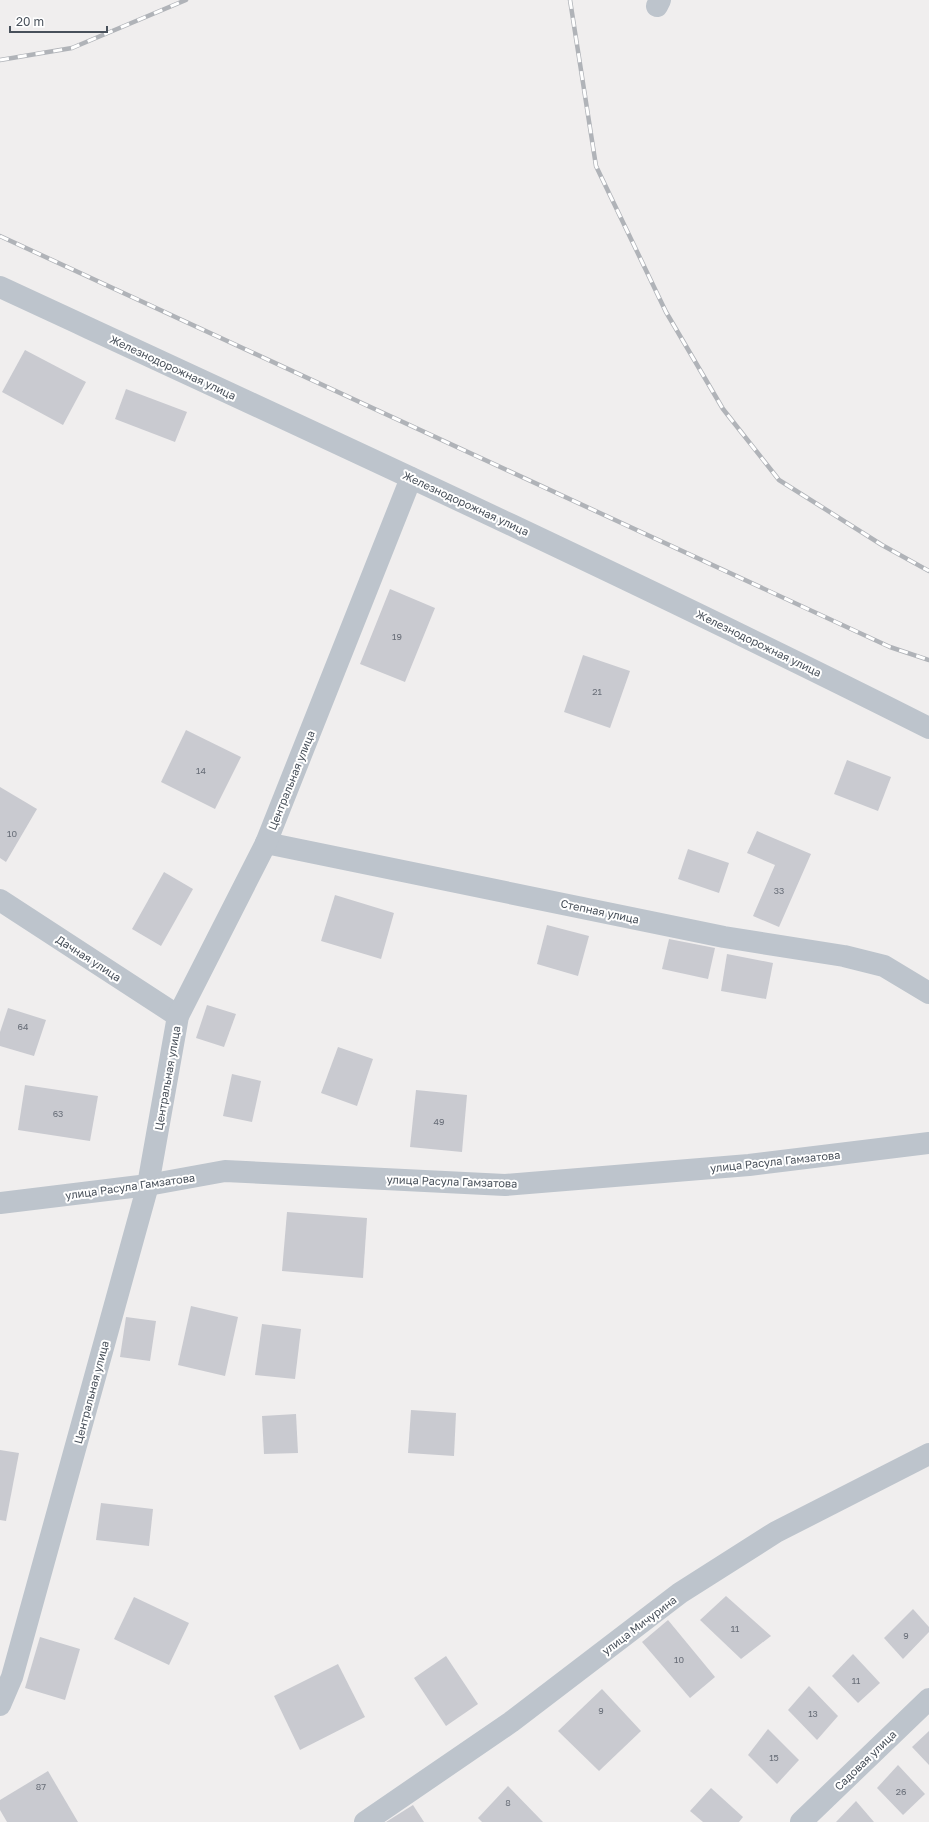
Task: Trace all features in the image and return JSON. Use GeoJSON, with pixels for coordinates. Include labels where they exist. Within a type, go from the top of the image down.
{"type":"FeatureCollection","features":[{"type":"Feature","properties":{"kind":"street","name":"Железнодорожная улица"},"geometry":{"type":"LineString","coordinates":[[0,287],[411,478],[757,642],[929,728]]}},
{"type":"Feature","properties":{"kind":"street","name":"Центральная улица"},"geometry":{"type":"LineString","coordinates":[[0,1705],[12,1677],[148,1185],[178,1016],[266,843],[411,478]]}},
{"type":"Feature","properties":{"kind":"street","name":"Степная улица"},"geometry":{"type":"LineString","coordinates":[[266,843],[724,937],[844,956],[884,966],[929,993]]}},
{"type":"Feature","properties":{"kind":"street","name":"Дачная улица"},"geometry":{"type":"LineString","coordinates":[[0,900],[178,1016]]}},
{"type":"Feature","properties":{"kind":"street","name":"улица Расула Гамзатова"},"geometry":{"type":"LineString","coordinates":[[0,1203],[148,1185],[225,1171],[505,1185],[749,1165],[929,1143]]}},
{"type":"Feature","properties":{"kind":"street","name":"улица Мичурина"},"geometry":{"type":"LineString","coordinates":[[365,1822],[511,1722],[680,1593],[776,1532],[929,1454]]}},
{"type":"Feature","properties":{"kind":"street","name":"Садовая улица"},"geometry":{"type":"LineString","coordinates":[[801,1822],[929,1699]]}},
{"type":"Feature","properties":{"kind":"building"},"geometry":{"type":"Polygon","coordinates":[[[25,350],[86,382],[63,425],[2,392],[25,350]]]}},
{"type":"Feature","properties":{"kind":"building"},"geometry":{"type":"Polygon","coordinates":[[[126,389],[187,412],[175,442],[115,419],[126,389]]]}},
{"type":"Feature","properties":{"kind":"building"},"geometry":{"type":"Polygon","coordinates":[[[390,589],[435,608],[405,682],[360,664],[390,589]]]}},
{"type":"Feature","properties":{"kind":"building"},"geometry":{"type":"Polygon","coordinates":[[[583,655],[630,671],[610,728],[564,712],[583,655]]]}},
{"type":"Feature","properties":{"kind":"building"},"geometry":{"type":"Polygon","coordinates":[[[186,730],[241,757],[215,809],[161,782],[186,730]]]}},
{"type":"Feature","properties":{"kind":"building"},"geometry":{"type":"Polygon","coordinates":[[[847,760],[891,777],[878,811],[834,794],[847,760]]]}},
{"type":"Feature","properties":{"kind":"building"},"geometry":{"type":"Polygon","coordinates":[[[0,787],[37,809],[6,862],[0,858],[0,787]]]}},
{"type":"Feature","properties":{"kind":"building"},"geometry":{"type":"Polygon","coordinates":[[[757,831],[811,854],[779,927],[753,916],[775,865],[747,853],[757,831]]]}},
{"type":"Feature","properties":{"kind":"building"},"geometry":{"type":"Polygon","coordinates":[[[688,849],[729,863],[719,893],[678,879],[688,849]]]}},
{"type":"Feature","properties":{"kind":"building"},"geometry":{"type":"Polygon","coordinates":[[[164,872],[193,889],[161,946],[132,929],[164,872]]]}},
{"type":"Feature","properties":{"kind":"building"},"geometry":{"type":"Polygon","coordinates":[[[335,895],[394,913],[381,959],[321,941],[335,895]]]}},
{"type":"Feature","properties":{"kind":"building"},"geometry":{"type":"Polygon","coordinates":[[[547,925],[589,936],[578,976],[537,964],[547,925]]]}},
{"type":"Feature","properties":{"kind":"building"},"geometry":{"type":"Polygon","coordinates":[[[669,939],[715,948],[708,979],[662,969],[669,939]]]}},
{"type":"Feature","properties":{"kind":"building"},"geometry":{"type":"Polygon","coordinates":[[[727,954],[773,963],[766,999],[721,991],[727,954]]]}},
{"type":"Feature","properties":{"kind":"building"},"geometry":{"type":"Polygon","coordinates":[[[207,1005],[236,1014],[224,1047],[196,1038],[207,1005]]]}},
{"type":"Feature","properties":{"kind":"building"},"geometry":{"type":"Polygon","coordinates":[[[8,1008],[46,1020],[34,1056],[0,1046],[0,1032],[8,1008]]]}},
{"type":"Feature","properties":{"kind":"building"},"geometry":{"type":"Polygon","coordinates":[[[338,1047],[373,1059],[357,1106],[321,1093],[338,1047]]]}},
{"type":"Feature","properties":{"kind":"building"},"geometry":{"type":"Polygon","coordinates":[[[232,1074],[261,1081],[252,1122],[223,1116],[232,1074]]]}},
{"type":"Feature","properties":{"kind":"building"},"geometry":{"type":"Polygon","coordinates":[[[25,1085],[98,1096],[90,1141],[18,1130],[25,1085]]]}},
{"type":"Feature","properties":{"kind":"building"},"geometry":{"type":"Polygon","coordinates":[[[416,1090],[467,1095],[462,1152],[410,1147],[416,1090]]]}},
{"type":"Feature","properties":{"kind":"building"},"geometry":{"type":"Polygon","coordinates":[[[287,1212],[367,1218],[363,1278],[282,1271],[287,1212]]]}},
{"type":"Feature","properties":{"kind":"building"},"geometry":{"type":"Polygon","coordinates":[[[191,1306],[238,1317],[225,1376],[178,1365],[191,1306]]]}},
{"type":"Feature","properties":{"kind":"building"},"geometry":{"type":"Polygon","coordinates":[[[126,1317],[156,1321],[150,1361],[120,1357],[126,1317]]]}},
{"type":"Feature","properties":{"kind":"building"},"geometry":{"type":"Polygon","coordinates":[[[262,1324],[301,1329],[295,1379],[255,1375],[262,1324]]]}},
{"type":"Feature","properties":{"kind":"building"},"geometry":{"type":"Polygon","coordinates":[[[411,1410],[456,1413],[454,1456],[408,1453],[411,1410]]]}},
{"type":"Feature","properties":{"kind":"building"},"geometry":{"type":"Polygon","coordinates":[[[296,1414],[298,1453],[264,1454],[262,1416],[296,1414]]]}},
{"type":"Feature","properties":{"kind":"building"},"geometry":{"type":"Polygon","coordinates":[[[0,1450],[19,1453],[6,1521],[0,1520],[0,1450]]]}},
{"type":"Feature","properties":{"kind":"building"},"geometry":{"type":"Polygon","coordinates":[[[101,1503],[153,1509],[149,1546],[96,1540],[101,1503]]]}},
{"type":"Feature","properties":{"kind":"building"},"geometry":{"type":"Polygon","coordinates":[[[726,1596],[771,1636],[741,1659],[700,1620],[726,1596]]]}},
{"type":"Feature","properties":{"kind":"building"},"geometry":{"type":"Polygon","coordinates":[[[134,1597],[189,1623],[169,1665],[114,1639],[134,1597]]]}},
{"type":"Feature","properties":{"kind":"building"},"geometry":{"type":"Polygon","coordinates":[[[913,1609],[929,1627],[929,1632],[903,1659],[884,1638],[913,1609]]]}},
{"type":"Feature","properties":{"kind":"building"},"geometry":{"type":"Polygon","coordinates":[[[668,1620],[715,1677],[690,1698],[642,1642],[668,1620]]]}},
{"type":"Feature","properties":{"kind":"building"},"geometry":{"type":"Polygon","coordinates":[[[40,1637],[80,1649],[65,1700],[25,1688],[40,1637]]]}},
{"type":"Feature","properties":{"kind":"building"},"geometry":{"type":"Polygon","coordinates":[[[853,1654],[880,1683],[858,1703],[832,1676],[853,1654]]]}},
{"type":"Feature","properties":{"kind":"building"},"geometry":{"type":"Polygon","coordinates":[[[446,1656],[478,1704],[446,1726],[414,1678],[446,1656]]]}},
{"type":"Feature","properties":{"kind":"building"},"geometry":{"type":"Polygon","coordinates":[[[338,1664],[365,1717],[300,1750],[274,1696],[338,1664]]]}},
{"type":"Feature","properties":{"kind":"building"},"geometry":{"type":"Polygon","coordinates":[[[809,1686],[838,1716],[817,1740],[788,1710],[809,1686]]]}},
{"type":"Feature","properties":{"kind":"building"},"geometry":{"type":"Polygon","coordinates":[[[602,1689],[641,1731],[599,1771],[558,1731],[602,1689]]]}},
{"type":"Feature","properties":{"kind":"building"},"geometry":{"type":"Polygon","coordinates":[[[768,1729],[799,1760],[777,1784],[748,1755],[768,1729]]]}},
{"type":"Feature","properties":{"kind":"building"},"geometry":{"type":"Polygon","coordinates":[[[929,1731],[929,1765],[912,1747],[929,1731]]]}},
{"type":"Feature","properties":{"kind":"building"},"geometry":{"type":"Polygon","coordinates":[[[898,1765],[925,1794],[903,1815],[877,1788],[898,1765]]]}},
{"type":"Feature","properties":{"kind":"building"},"geometry":{"type":"Polygon","coordinates":[[[48,1771],[78,1822],[7,1822],[0,1810],[0,1800],[48,1771]]]}},
{"type":"Feature","properties":{"kind":"building"},"geometry":{"type":"Polygon","coordinates":[[[508,1786],[543,1822],[482,1822],[478,1818],[508,1786]]]}},
{"type":"Feature","properties":{"kind":"building"},"geometry":{"type":"Polygon","coordinates":[[[711,1788],[743,1817],[739,1822],[703,1822],[690,1811],[711,1788]]]}},
{"type":"Feature","properties":{"kind":"building"},"geometry":{"type":"Polygon","coordinates":[[[856,1801],[874,1822],[836,1822],[856,1801]]]}},
{"type":"Feature","properties":{"kind":"building"},"geometry":{"type":"Polygon","coordinates":[[[413,1805],[424,1822],[386,1822],[413,1805]]]}},
{"type":"Feature","properties":{"kind":"railway"},"geometry":{"type":"LineString","coordinates":[[0,60],[72,48],[186,0]]}},
{"type":"Feature","properties":{"kind":"railway"},"geometry":{"type":"LineString","coordinates":[[570,0],[596,166],[666,312],[723,409],[779,480],[882,545],[929,571]]}},
{"type":"Feature","properties":{"kind":"railway"},"geometry":{"type":"LineString","coordinates":[[0,236],[890,647],[929,660]]}}]}
